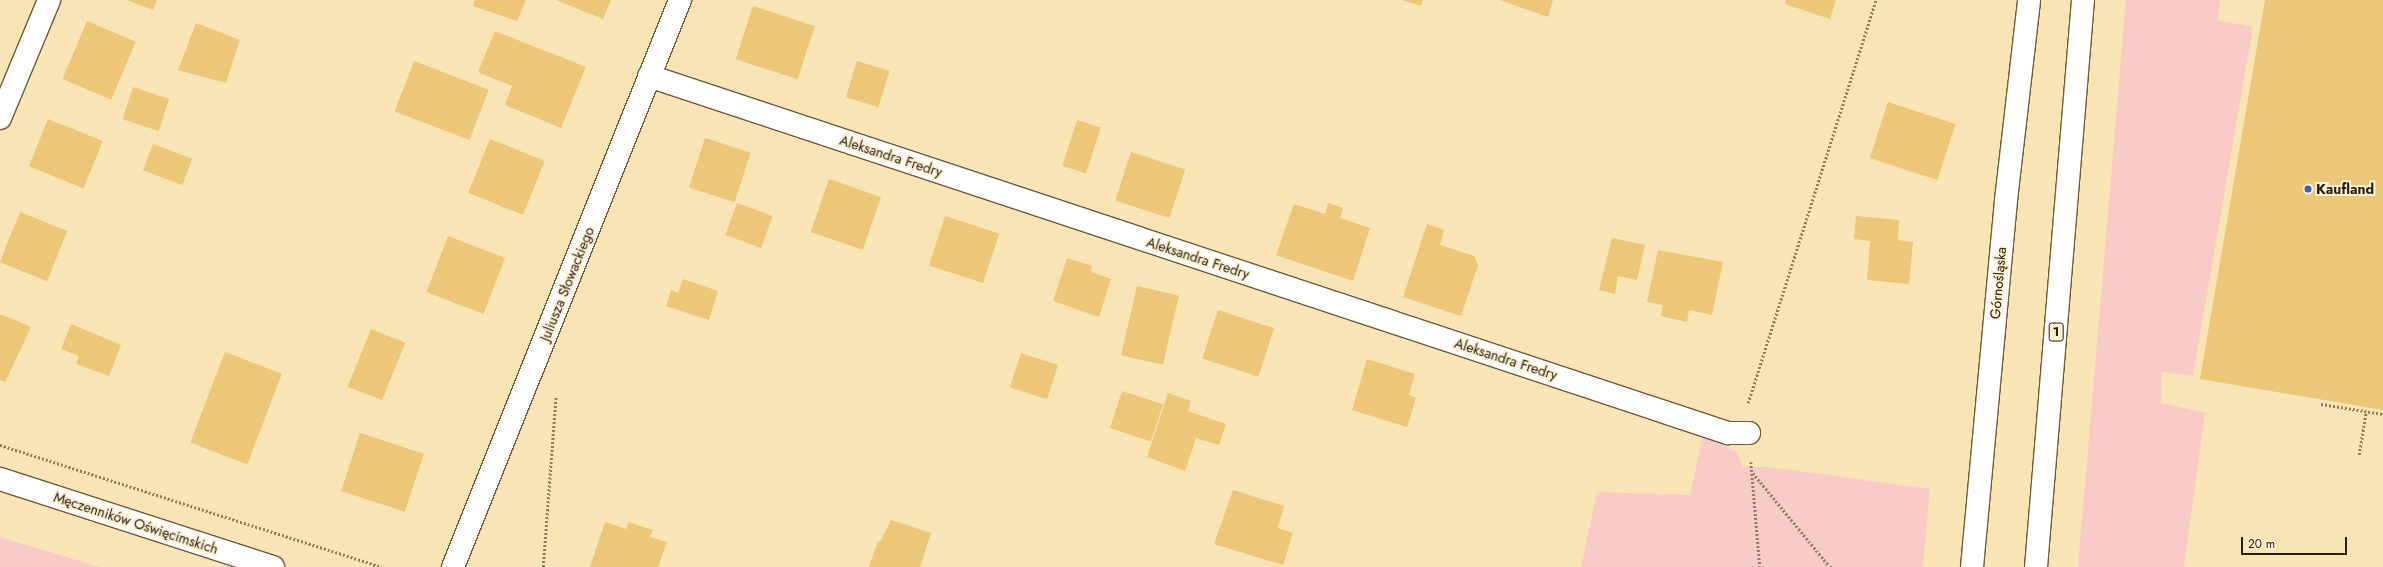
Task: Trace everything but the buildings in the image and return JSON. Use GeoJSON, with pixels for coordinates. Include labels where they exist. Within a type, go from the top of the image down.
{"type":"FeatureCollection","features":[{"type":"Feature","properties":{"kind":"street"},"geometry":{"type":"LineString","coordinates":[[0,118],[49,0]]}},
{"type":"Feature","properties":{"kind":"street","name":"Juliusza Słowackiego"},"geometry":{"type":"LineString","coordinates":[[453,567],[680,0]]}},
{"type":"Feature","properties":{"kind":"street","name":"Górnośląska"},"geometry":{"type":"LineString","coordinates":[[1972,567],[2006,200],[2029,0]]}},
{"type":"Feature","properties":{"kind":"street","name":"1"},"geometry":{"type":"LineString","coordinates":[[2036,567],[2084,0]]}},
{"type":"Feature","properties":{"kind":"street","name":"Aleksandra Fredry"},"geometry":{"type":"LineString","coordinates":[[649,76],[1728,433],[1749,433]]}},
{"type":"Feature","properties":{"kind":"street","name":"Męczenników Oświęcimskich"},"geometry":{"type":"LineString","coordinates":[[0,479],[273,567]]}},
{"type":"Feature","properties":{"kind":"path"},"geometry":{"type":"LineString","coordinates":[[1760,567],[1747,405],[1876,0]]}},
{"type":"Feature","properties":{"kind":"path"},"geometry":{"type":"LineString","coordinates":[[2321,404],[2383,414]]}},
{"type":"Feature","properties":{"kind":"path"},"geometry":{"type":"LineString","coordinates":[[2358,455],[2366,412]]}},
{"type":"Feature","properties":{"kind":"path"},"geometry":{"type":"LineString","coordinates":[[0,445],[382,567]]}},
{"type":"Feature","properties":{"kind":"path"},"geometry":{"type":"LineString","coordinates":[[1752,472],[1830,567]]}},
{"type":"Feature","properties":{"kind":"shaded area"},"geometry":{"type":"Polygon","coordinates":[[[2126,0],[2220,0],[2218,20],[2253,27],[2193,376],[2162,372],[2161,403],[2205,413],[2184,567],[2078,567],[2126,0]]]}},
{"type":"Feature","properties":{"kind":"shaded area"},"geometry":{"type":"Polygon","coordinates":[[[1703,435],[1737,452],[1742,467],[1768,467],[1930,489],[1923,567],[1581,567],[1597,492],[1690,495],[1703,435]]]}},
{"type":"Feature","properties":{"kind":"shaded area"},"geometry":{"type":"Polygon","coordinates":[[[0,537],[100,567],[0,567],[0,537]]]}},
{"type":"Feature","properties":{"kind":"place","name":"Kaufland"},"geometry":{"type":"Point","coordinates":[2308,189]}}]}
